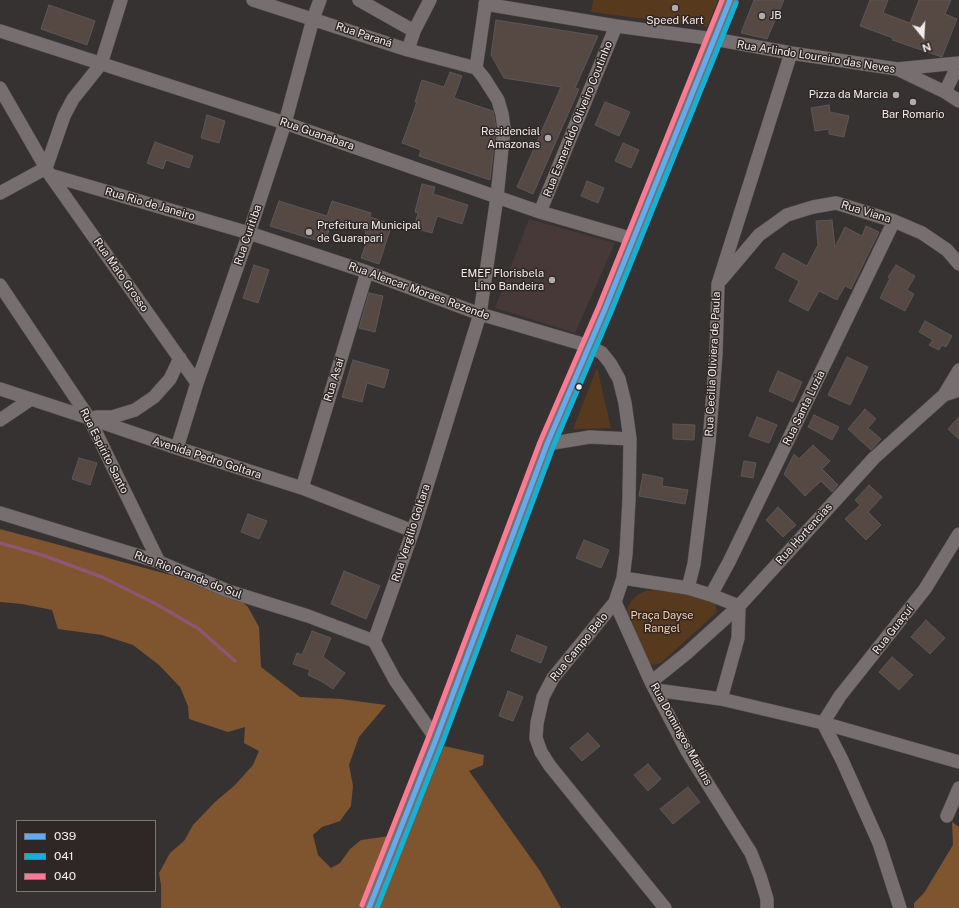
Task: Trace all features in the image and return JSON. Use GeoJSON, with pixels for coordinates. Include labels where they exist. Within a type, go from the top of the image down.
{"type":"FeatureCollection","features":[{"type":"Feature","properties":{"kind":"main road"},"geometry":{"type":"LineString","coordinates":[[368,908],[436,739],[547,444],[633,240],[730,0]]}},
{"type":"Feature","properties":{"kind":"street"},"geometry":{"type":"LineString","coordinates":[[48,172],[64,116],[73,99],[100,64],[121,0]]}},
{"type":"Feature","properties":{"kind":"street","name":"Rua Paraná"},"geometry":{"type":"LineString","coordinates":[[252,0],[408,50],[476,68]]}},
{"type":"Feature","properties":{"kind":"street","name":"Rua Curitiba"},"geometry":{"type":"LineString","coordinates":[[177,448],[196,383],[249,233],[285,123],[312,19],[320,0]]}},
{"type":"Feature","properties":{"kind":"street"},"geometry":{"type":"LineString","coordinates":[[359,0],[414,31]]}},
{"type":"Feature","properties":{"kind":"street"},"geometry":{"type":"LineString","coordinates":[[408,50],[414,31],[430,0]]}},
{"type":"Feature","properties":{"kind":"street"},"geometry":{"type":"LineString","coordinates":[[476,68],[486,2]]}},
{"type":"Feature","properties":{"kind":"street","name":"Rua Esmeraldo Oliveiro Coutinho"},"geometry":{"type":"LineString","coordinates":[[486,2],[616,26],[714,39]]}},
{"type":"Feature","properties":{"kind":"street","name":"Rua Esmeraldo Oliveiro Coutinho"},"geometry":{"type":"LineString","coordinates":[[540,212],[616,26]]}},
{"type":"Feature","properties":{"kind":"street","name":"Rua Guanabara"},"geometry":{"type":"LineString","coordinates":[[0,32],[285,123],[540,212],[633,240]]}},
{"type":"Feature","properties":{"kind":"street","name":"Rua Arlindo Loureiro das Neves"},"geometry":{"type":"LineString","coordinates":[[714,39],[791,53],[897,69],[945,92],[959,101]]}},
{"type":"Feature","properties":{"kind":"street","name":"Rua Cecilia Oliviera de Paula"},"geometry":{"type":"LineString","coordinates":[[688,588],[694,564],[709,442],[716,354],[718,284],[791,53]]}},
{"type":"Feature","properties":{"kind":"street"},"geometry":{"type":"LineString","coordinates":[[897,69],[959,63]]}},
{"type":"Feature","properties":{"kind":"street"},"geometry":{"type":"LineString","coordinates":[[945,92],[959,63]]}},
{"type":"Feature","properties":{"kind":"street","name":"Rua Vergilio Goltara"},"geometry":{"type":"LineString","coordinates":[[374,641],[413,531],[480,314],[497,196],[504,128],[498,100],[476,68]]}},
{"type":"Feature","properties":{"kind":"street"},"geometry":{"type":"LineString","coordinates":[[0,88],[48,172]]}},
{"type":"Feature","properties":{"kind":"street"},"geometry":{"type":"LineString","coordinates":[[0,193],[48,172]]}},
{"type":"Feature","properties":{"kind":"street","name":"Rua Rio de Janeiro"},"geometry":{"type":"LineString","coordinates":[[48,172],[249,233]]}},
{"type":"Feature","properties":{"kind":"street","name":"Rua Mato Grosso"},"geometry":{"type":"LineString","coordinates":[[48,172],[180,358],[196,383]]}},
{"type":"Feature","properties":{"kind":"street","name":"Rua Viana"},"geometry":{"type":"LineString","coordinates":[[718,284],[759,235],[787,215],[813,206],[836,203],[894,221],[922,233],[947,250],[959,264]]}},
{"type":"Feature","properties":{"kind":"street","name":"Rua Santa Luzia"},"geometry":{"type":"LineString","coordinates":[[711,594],[729,562],[894,221]]}},
{"type":"Feature","properties":{"kind":"street","name":"Rua Alencar Moraes Rezende"},"geometry":{"type":"LineString","coordinates":[[249,233],[367,272],[480,314],[589,346]]}},
{"type":"Feature","properties":{"kind":"street","name":"Rua Asai"},"geometry":{"type":"LineString","coordinates":[[302,488],[367,272]]}},
{"type":"Feature","properties":{"kind":"street","name":"Rua Espírito Santo"},"geometry":{"type":"LineString","coordinates":[[0,285],[89,418],[159,562]]}},
{"type":"Feature","properties":{"kind":"street","name":"Rua Campo Belo"},"geometry":{"type":"LineString","coordinates":[[589,346],[602,353],[610,363],[619,379],[625,403],[630,439],[629,499],[623,578],[615,602],[553,678],[542,697],[536,738],[541,752],[550,766],[664,908]]}},
{"type":"Feature","properties":{"kind":"street"},"geometry":{"type":"LineString","coordinates":[[89,418],[112,417],[135,410],[154,397],[170,379],[180,358]]}},
{"type":"Feature","properties":{"kind":"street"},"geometry":{"type":"LineString","coordinates":[[944,395],[959,370]]}},
{"type":"Feature","properties":{"kind":"street","name":"Avenida Pedro Goltara"},"geometry":{"type":"LineString","coordinates":[[0,389],[302,488],[413,531]]}},
{"type":"Feature","properties":{"kind":"street","name":"Rua Hortencias"},"geometry":{"type":"LineString","coordinates":[[654,686],[687,653],[739,606],[874,458],[944,395],[959,390]]}},
{"type":"Feature","properties":{"kind":"street"},"geometry":{"type":"LineString","coordinates":[[0,420],[32,399]]}},
{"type":"Feature","properties":{"kind":"street"},"geometry":{"type":"LineString","coordinates":[[547,444],[590,437],[630,439]]}},
{"type":"Feature","properties":{"kind":"street","name":"Rua Rio Grande do Sul"},"geometry":{"type":"LineString","coordinates":[[0,513],[159,562],[228,591],[308,616],[374,641]]}},
{"type":"Feature","properties":{"kind":"street","name":"Rua Guaçuí"},"geometry":{"type":"LineString","coordinates":[[823,723],[840,696],[925,590],[959,534]]}},
{"type":"Feature","properties":{"kind":"street"},"geometry":{"type":"LineString","coordinates":[[623,578],[688,588],[711,594],[739,606],[738,638],[721,699]]}},
{"type":"Feature","properties":{"kind":"street","name":"Rua Domingos Martins"},"geometry":{"type":"LineString","coordinates":[[615,602],[654,686],[687,751],[751,853],[767,899],[767,908]]}},
{"type":"Feature","properties":{"kind":"street"},"geometry":{"type":"LineString","coordinates":[[374,641],[395,680],[436,739]]}},
{"type":"Feature","properties":{"kind":"street"},"geometry":{"type":"LineString","coordinates":[[654,686],[721,699],[823,723],[959,762]]}},
{"type":"Feature","properties":{"kind":"street"},"geometry":{"type":"LineString","coordinates":[[823,723],[842,760],[878,843],[900,908]]}},
{"type":"Feature","properties":{"kind":"street"},"geometry":{"type":"LineString","coordinates":[[947,816],[959,788]]}},
{"type":"Feature","properties":{"kind":"shaded area","name":"EMEF Florisbela Lino Bandeira"},"geometry":{"type":"Polygon","coordinates":[[[529,219],[615,243],[575,333],[495,308],[529,219]]]}},
{"type":"Feature","properties":{"kind":"shaded area"},"geometry":{"type":"Polygon","coordinates":[[[0,529],[230,591],[248,607],[259,627],[261,667],[300,697],[341,699],[386,705],[359,737],[349,765],[353,786],[351,806],[340,821],[322,827],[313,835],[318,855],[331,868],[340,863],[350,849],[361,840],[389,836],[360,908],[161,908],[161,885],[159,873],[170,853],[184,841],[193,825],[215,802],[235,785],[253,765],[259,751],[244,743],[245,727],[228,732],[189,719],[188,706],[180,687],[159,665],[133,645],[102,635],[58,629],[52,610],[22,604],[0,602],[0,529]]]}},
{"type":"Feature","properties":{"kind":"shaded area"},"geometry":{"type":"Polygon","coordinates":[[[444,746],[484,755],[483,765],[469,771],[540,871],[561,908],[379,908],[444,746]]]}},
{"type":"Feature","properties":{"kind":"shaded area"},"geometry":{"type":"Polygon","coordinates":[[[952,822],[959,827],[959,908],[914,908],[914,903],[924,893],[953,845],[952,822]]]}},
{"type":"Feature","properties":{"kind":"green space","name":"Speed Kart"},"geometry":{"type":"Polygon","coordinates":[[[593,0],[718,0],[707,27],[591,12],[593,0]]]}},
{"type":"Feature","properties":{"kind":"green space"},"geometry":{"type":"Polygon","coordinates":[[[597,368],[611,428],[573,429],[597,368]]]}},
{"type":"Feature","properties":{"kind":"green space","name":"Praça Dayse Rangel"},"geometry":{"type":"Polygon","coordinates":[[[655,590],[700,597],[715,603],[717,612],[661,663],[654,665],[648,662],[626,615],[632,600],[639,594],[646,591],[655,590]]]}},
{"type":"Feature","properties":{"kind":"building","name":"JB"},"geometry":{"type":"Polygon","coordinates":[[[754,0],[784,0],[767,39],[741,33],[754,0]]]}},
{"type":"Feature","properties":{"kind":"building"},"geometry":{"type":"Polygon","coordinates":[[[870,0],[888,0],[883,13],[910,23],[919,0],[951,0],[945,14],[957,19],[942,57],[892,40],[893,38],[860,26],[870,0]]]}},
{"type":"Feature","properties":{"kind":"building"},"geometry":{"type":"Polygon","coordinates":[[[49,5],[95,21],[87,45],[41,29],[49,5]]]}},
{"type":"Feature","properties":{"kind":"building"},"geometry":{"type":"Polygon","coordinates":[[[496,20],[598,36],[575,88],[579,89],[533,194],[517,187],[561,87],[504,78],[491,55],[496,20]]]}},
{"type":"Feature","properties":{"kind":"building"},"geometry":{"type":"Polygon","coordinates":[[[450,72],[462,76],[454,98],[493,111],[496,128],[490,180],[419,156],[421,150],[402,143],[417,102],[415,102],[422,80],[444,87],[450,72]]]}},
{"type":"Feature","properties":{"kind":"building"},"geometry":{"type":"Polygon","coordinates":[[[605,102],[630,112],[619,136],[595,125],[605,102]]]}},
{"type":"Feature","properties":{"kind":"building"},"geometry":{"type":"Polygon","coordinates":[[[829,105],[830,112],[849,116],[844,137],[829,134],[829,129],[815,131],[811,108],[829,105]]]}},
{"type":"Feature","properties":{"kind":"building"},"geometry":{"type":"Polygon","coordinates":[[[207,115],[225,121],[219,143],[201,138],[207,115]]]}},
{"type":"Feature","properties":{"kind":"building"},"geometry":{"type":"Polygon","coordinates":[[[155,142],[193,156],[189,168],[166,160],[163,169],[147,163],[155,142]]]}},
{"type":"Feature","properties":{"kind":"building"},"geometry":{"type":"Polygon","coordinates":[[[623,143],[639,150],[631,168],[615,161],[623,143]]]}},
{"type":"Feature","properties":{"kind":"building"},"geometry":{"type":"Polygon","coordinates":[[[587,181],[604,188],[598,203],[581,196],[587,181]]]}},
{"type":"Feature","properties":{"kind":"building"},"geometry":{"type":"Polygon","coordinates":[[[422,184],[435,187],[433,194],[468,205],[462,224],[437,216],[432,233],[414,228],[418,213],[415,212],[422,184]]]}},
{"type":"Feature","properties":{"kind":"building","name":"Prefeitura Municipal de Guarapari"},"geometry":{"type":"Polygon","coordinates":[[[279,201],[327,216],[332,201],[371,213],[370,217],[392,224],[379,264],[361,258],[369,235],[365,234],[366,231],[332,220],[325,243],[270,226],[279,201]]]}},
{"type":"Feature","properties":{"kind":"building"},"geometry":{"type":"Polygon","coordinates":[[[832,220],[835,247],[845,227],[862,236],[866,226],[879,232],[851,289],[845,286],[837,300],[819,291],[808,311],[789,301],[799,281],[775,268],[783,253],[807,266],[818,245],[816,221],[832,220]]]}},
{"type":"Feature","properties":{"kind":"building"},"geometry":{"type":"Polygon","coordinates":[[[254,265],[269,270],[258,303],[243,298],[254,265]]]}},
{"type":"Feature","properties":{"kind":"building"},"geometry":{"type":"Polygon","coordinates":[[[896,265],[915,276],[907,290],[914,294],[905,311],[880,298],[890,278],[888,277],[896,265]]]}},
{"type":"Feature","properties":{"kind":"building"},"geometry":{"type":"Polygon","coordinates":[[[369,293],[383,296],[375,332],[359,328],[369,293]]]}},
{"type":"Feature","properties":{"kind":"building"},"geometry":{"type":"Polygon","coordinates":[[[925,321],[952,336],[946,347],[942,345],[939,350],[929,345],[933,340],[919,332],[925,321]]]}},
{"type":"Feature","properties":{"kind":"building"},"geometry":{"type":"Polygon","coordinates":[[[847,357],[868,367],[850,405],[828,395],[847,357]]]}},
{"type":"Feature","properties":{"kind":"building"},"geometry":{"type":"Polygon","coordinates":[[[353,360],[389,370],[384,388],[367,383],[362,402],[342,397],[353,360]]]}},
{"type":"Feature","properties":{"kind":"building"},"geometry":{"type":"Polygon","coordinates":[[[778,371],[802,382],[793,402],[769,391],[778,371]]]}},
{"type":"Feature","properties":{"kind":"building"},"geometry":{"type":"Polygon","coordinates":[[[865,409],[876,419],[868,428],[881,439],[871,450],[848,429],[865,409]]]}},
{"type":"Feature","properties":{"kind":"building"},"geometry":{"type":"Polygon","coordinates":[[[814,415],[839,427],[832,440],[808,427],[814,415]]]}},
{"type":"Feature","properties":{"kind":"building"},"geometry":{"type":"Polygon","coordinates":[[[757,417],[777,425],[769,443],[749,436],[757,417]]]}},
{"type":"Feature","properties":{"kind":"building"},"geometry":{"type":"Polygon","coordinates":[[[959,417],[959,439],[948,429],[959,417]]]}},
{"type":"Feature","properties":{"kind":"building"},"geometry":{"type":"Polygon","coordinates":[[[673,424],[695,425],[694,440],[673,439],[673,424]]]}},
{"type":"Feature","properties":{"kind":"building"},"geometry":{"type":"Polygon","coordinates":[[[813,445],[830,461],[822,469],[838,485],[832,492],[821,481],[805,496],[784,474],[794,454],[799,459],[813,445]]]}},
{"type":"Feature","properties":{"kind":"building"},"geometry":{"type":"Polygon","coordinates":[[[79,458],[97,463],[90,485],[72,479],[79,458]]]}},
{"type":"Feature","properties":{"kind":"building"},"geometry":{"type":"Polygon","coordinates":[[[744,461],[756,463],[753,478],[741,476],[744,461]]]}},
{"type":"Feature","properties":{"kind":"building"},"geometry":{"type":"Polygon","coordinates":[[[643,474],[663,478],[662,486],[688,490],[685,504],[639,496],[643,474]]]}},
{"type":"Feature","properties":{"kind":"building"},"geometry":{"type":"Polygon","coordinates":[[[869,485],[882,497],[868,512],[881,525],[866,540],[845,519],[860,505],[855,500],[869,485]]]}},
{"type":"Feature","properties":{"kind":"building"},"geometry":{"type":"Polygon","coordinates":[[[778,507],[796,525],[783,537],[766,520],[778,507]]]}},
{"type":"Feature","properties":{"kind":"building"},"geometry":{"type":"Polygon","coordinates":[[[248,514],[267,521],[259,539],[241,532],[248,514]]]}},
{"type":"Feature","properties":{"kind":"building"},"geometry":{"type":"Polygon","coordinates":[[[584,540],[609,550],[601,568],[576,558],[584,540]]]}},
{"type":"Feature","properties":{"kind":"building"},"geometry":{"type":"Polygon","coordinates":[[[344,571],[380,586],[366,619],[331,604],[344,571]]]}},
{"type":"Feature","properties":{"kind":"building"},"geometry":{"type":"Polygon","coordinates":[[[926,620],[945,638],[930,654],[911,637],[926,620]]]}},
{"type":"Feature","properties":{"kind":"building"},"geometry":{"type":"Polygon","coordinates":[[[312,631],[331,638],[323,657],[345,673],[333,689],[308,675],[310,670],[293,664],[297,653],[302,655],[312,631]]]}},
{"type":"Feature","properties":{"kind":"building"},"geometry":{"type":"Polygon","coordinates":[[[517,635],[547,647],[541,663],[511,651],[517,635]]]}},
{"type":"Feature","properties":{"kind":"building"},"geometry":{"type":"Polygon","coordinates":[[[892,657],[913,675],[899,690],[879,672],[892,657]]]}},
{"type":"Feature","properties":{"kind":"building"},"geometry":{"type":"Polygon","coordinates":[[[508,691],[523,697],[513,721],[499,716],[508,691]]]}},
{"type":"Feature","properties":{"kind":"building"},"geometry":{"type":"Polygon","coordinates":[[[588,733],[600,746],[582,761],[570,748],[588,733]]]}},
{"type":"Feature","properties":{"kind":"building"},"geometry":{"type":"Polygon","coordinates":[[[648,764],[661,779],[648,791],[634,775],[648,764]]]}},
{"type":"Feature","properties":{"kind":"building"},"geometry":{"type":"Polygon","coordinates":[[[688,787],[700,802],[673,824],[660,809],[688,787]]]}},
{"type":"Feature","properties":{"kind":"waterway"},"geometry":{"type":"LineString","coordinates":[[0,543],[45,556],[102,577],[156,604],[199,629],[235,661]]}},
{"type":"Feature","properties":{"kind":"transit line","name":"040"},"geometry":{"type":"LineString","coordinates":[[362,905],[429,736],[540,442],[599,306],[722,0]]}},
{"type":"Feature","properties":{"kind":"transit line","name":"039"},"geometry":{"type":"LineString","coordinates":[[369,908],[436,739],[547,444],[605,309],[730,0]]}},
{"type":"Feature","properties":{"kind":"transit line","name":"041"},"geometry":{"type":"LineString","coordinates":[[377,908],[443,741],[553,447],[611,312],[736,3]]}},
{"type":"Feature","properties":{"kind":"place","name":"Speed Kart"},"geometry":{"type":"Point","coordinates":[675,8]}},
{"type":"Feature","properties":{"kind":"place","name":"JB"},"geometry":{"type":"Point","coordinates":[762,16]}},
{"type":"Feature","properties":{"kind":"place","name":"Pizza da Marcia"},"geometry":{"type":"Point","coordinates":[896,95]}},
{"type":"Feature","properties":{"kind":"place","name":"Bar Romario"},"geometry":{"type":"Point","coordinates":[913,102]}},
{"type":"Feature","properties":{"kind":"place","name":"Residencial Amazonas"},"geometry":{"type":"Point","coordinates":[548,138]}},
{"type":"Feature","properties":{"kind":"place","name":"Prefeitura Municipal de Guarapari"},"geometry":{"type":"Point","coordinates":[309,232]}},
{"type":"Feature","properties":{"kind":"place","name":"EMEF Florisbela Lino Bandeira"},"geometry":{"type":"Point","coordinates":[552,280]}}]}
